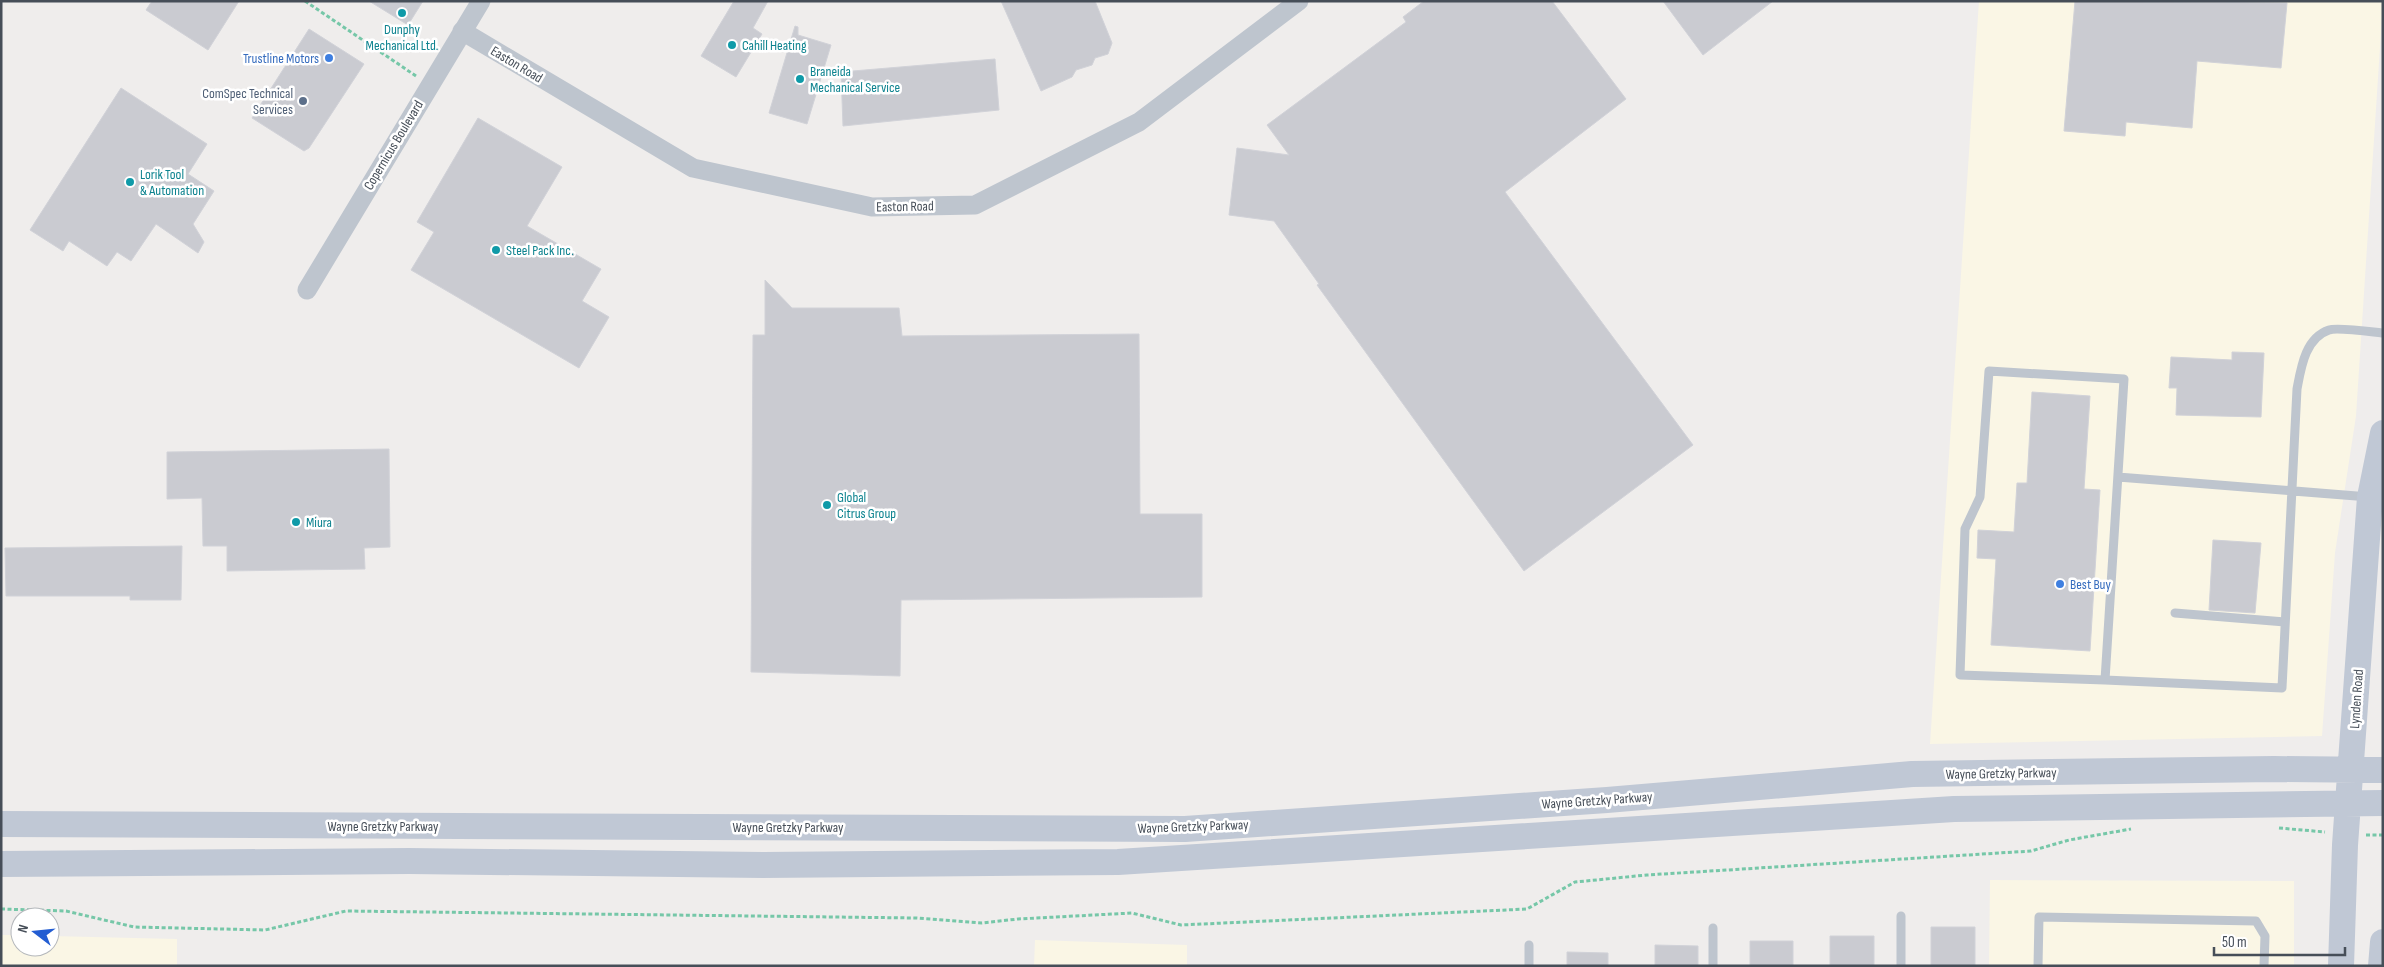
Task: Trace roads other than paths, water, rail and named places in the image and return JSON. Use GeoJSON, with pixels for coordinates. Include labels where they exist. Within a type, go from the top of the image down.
{"type":"FeatureCollection","features":[{"type":"Feature","properties":{"kind":"main road","name":"Lynden Road"},"geometry":{"type":"LineString","coordinates":[[2341,966],[2348,804],[2383,433]]}},
{"type":"Feature","properties":{"kind":"main road","name":"Wayne Gretzky Parkway"},"geometry":{"type":"LineString","coordinates":[[1,824],[1185,828],[1598,800],[1912,774],[2274,769],[2383,770]]}},
{"type":"Feature","properties":{"kind":"main road"},"geometry":{"type":"LineString","coordinates":[[1,864],[409,861],[763,865],[1118,862],[1954,809],[2383,803]]}},
{"type":"Feature","properties":{"kind":"main road"},"geometry":{"type":"LineString","coordinates":[[2381,966],[2383,942]]}},
{"type":"Feature","properties":{"kind":"street","name":"Copernicus Boulevard"},"geometry":{"type":"LineString","coordinates":[[307,290],[429,84],[481,1]]}},
{"type":"Feature","properties":{"kind":"street","name":"Easton Road"},"geometry":{"type":"LineString","coordinates":[[462,31],[693,168],[872,208],[975,205],[1139,122],[1299,1]]}},
{"type":"Feature","properties":{"kind":"lane"},"geometry":{"type":"LineString","coordinates":[[2105,680],[2124,379],[1988,370],[1980,496],[1965,529],[1960,675],[2282,688],[2297,388],[2301,368],[2311,343],[2329,330],[2383,333]]}},
{"type":"Feature","properties":{"kind":"lane"},"geometry":{"type":"LineString","coordinates":[[2118,477],[2377,497]]}},
{"type":"Feature","properties":{"kind":"lane"},"geometry":{"type":"LineString","coordinates":[[2176,613],[2285,622]]}},
{"type":"Feature","properties":{"kind":"lane"},"geometry":{"type":"LineString","coordinates":[[1901,916],[1901,966]]}},
{"type":"Feature","properties":{"kind":"lane"},"geometry":{"type":"LineString","coordinates":[[2038,966],[2039,917],[2256,921],[2265,936],[2264,966]]}},
{"type":"Feature","properties":{"kind":"lane"},"geometry":{"type":"LineString","coordinates":[[1713,928],[1713,966]]}},
{"type":"Feature","properties":{"kind":"lane"},"geometry":{"type":"LineString","coordinates":[[1529,945],[1529,966]]}},
{"type":"Feature","properties":{"kind":"place","name":"Dunphy Mechanical Ltd."},"geometry":{"type":"Point","coordinates":[402,13]}},
{"type":"Feature","properties":{"kind":"place","name":"Cahill Heating"},"geometry":{"type":"Point","coordinates":[732,45]}},
{"type":"Feature","properties":{"kind":"place","name":"Trustline Motors"},"geometry":{"type":"Point","coordinates":[329,58]}},
{"type":"Feature","properties":{"kind":"place","name":"Braneida Mechanical Service"},"geometry":{"type":"Point","coordinates":[800,79]}},
{"type":"Feature","properties":{"kind":"place","name":"ComSpec Technical Services"},"geometry":{"type":"Point","coordinates":[303,101]}},
{"type":"Feature","properties":{"kind":"place","name":"Lorik Tool & Automation"},"geometry":{"type":"Point","coordinates":[130,182]}},
{"type":"Feature","properties":{"kind":"place","name":"Steel Pack Inc."},"geometry":{"type":"Point","coordinates":[496,250]}},
{"type":"Feature","properties":{"kind":"place","name":"Global Citrus Group"},"geometry":{"type":"Point","coordinates":[827,505]}},
{"type":"Feature","properties":{"kind":"place","name":"Miura"},"geometry":{"type":"Point","coordinates":[296,522]}},
{"type":"Feature","properties":{"kind":"place","name":"Best Buy"},"geometry":{"type":"Point","coordinates":[2060,584]}}]}
